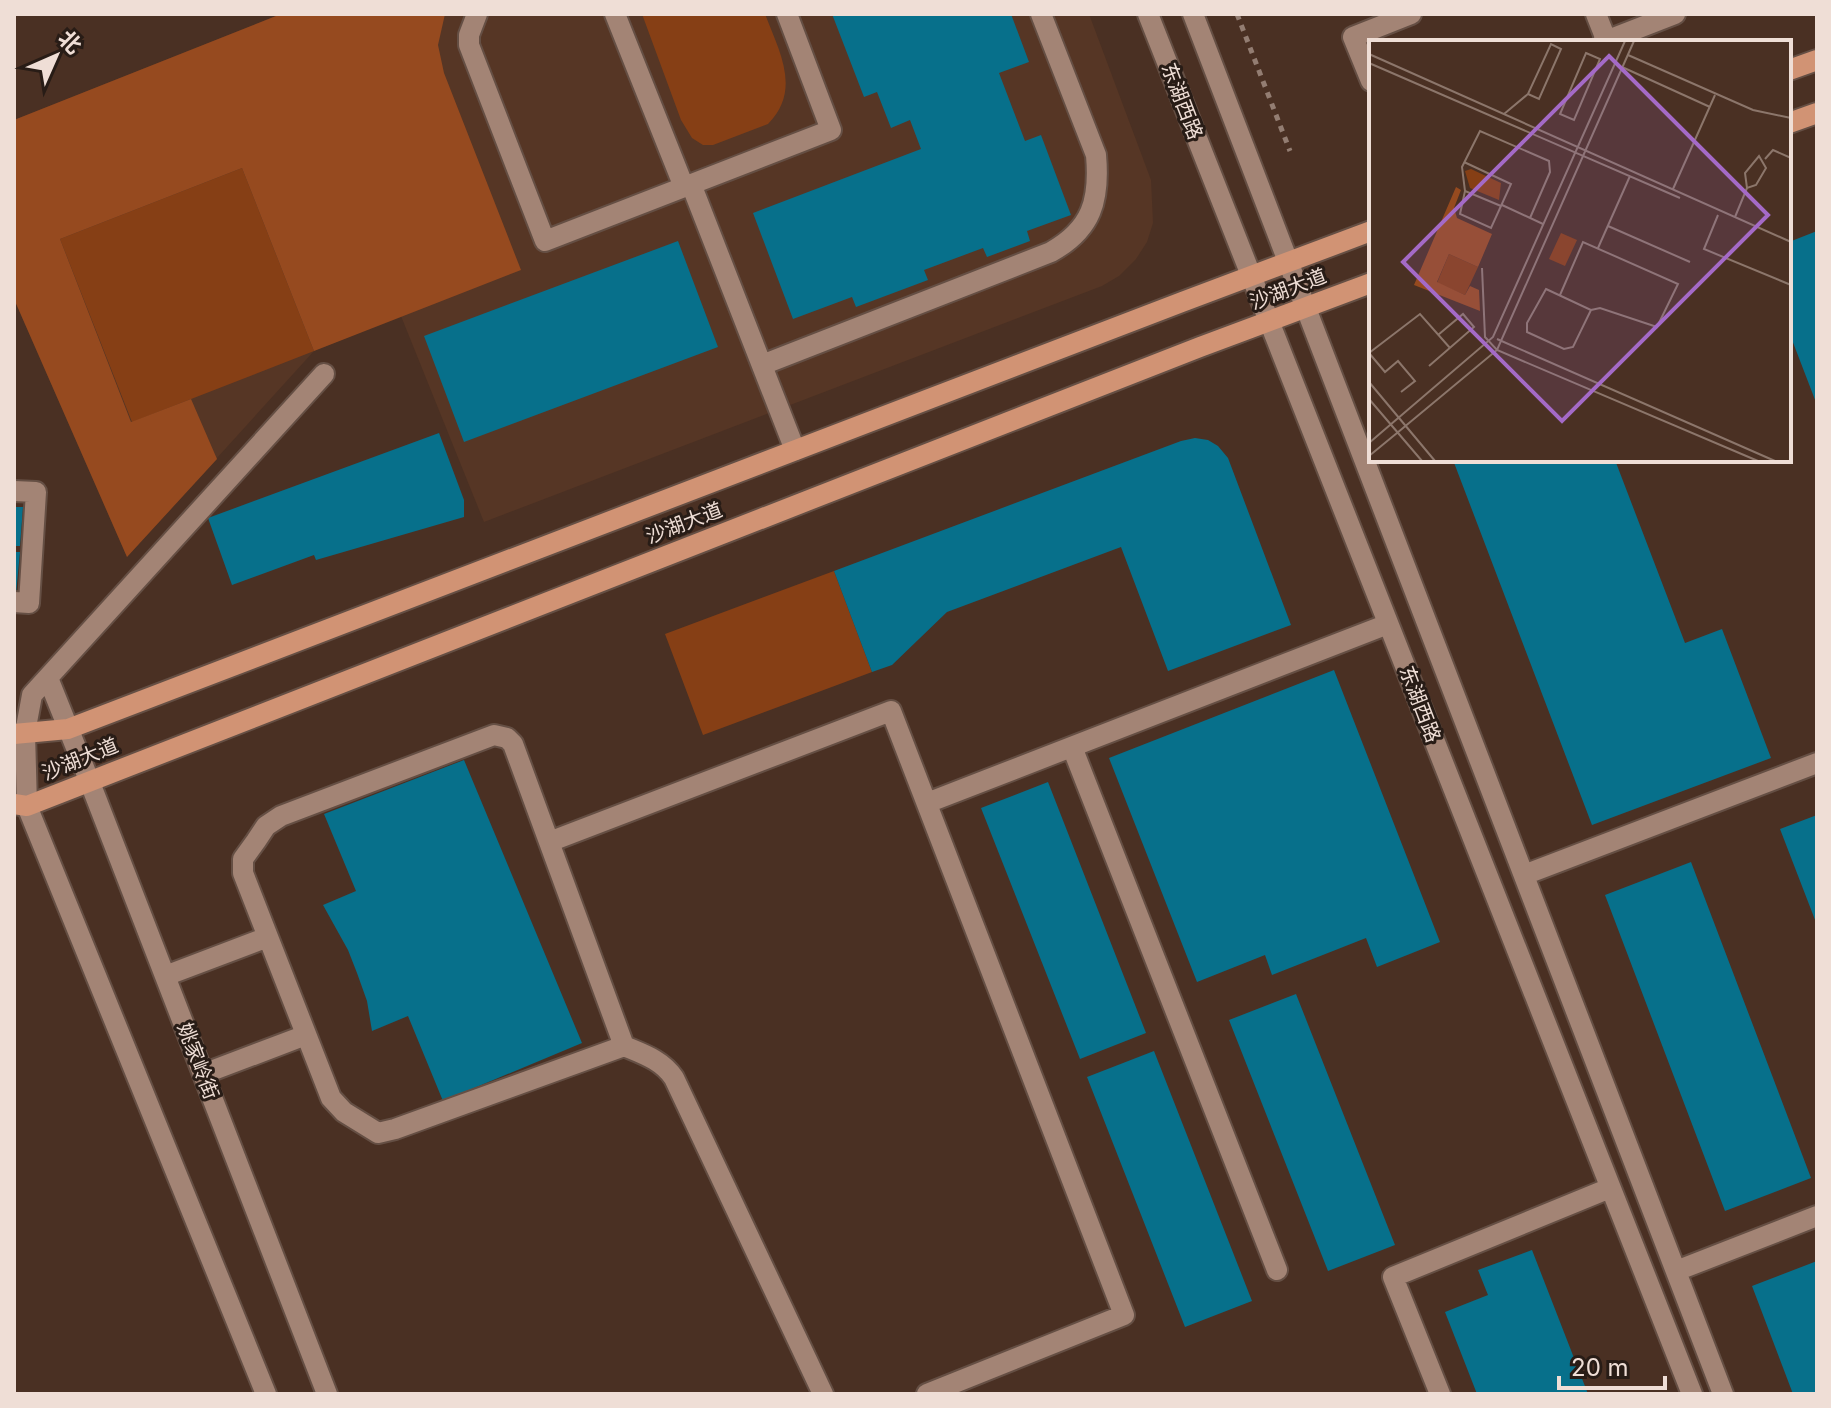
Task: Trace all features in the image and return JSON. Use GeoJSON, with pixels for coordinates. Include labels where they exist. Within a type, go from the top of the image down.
{"type":"FeatureCollection","features":[{"type":"Feature","properties":{"kind":"main road"},"geometry":{"type":"LineString","coordinates":[[1791,69],[1817,60]]}},
{"type":"Feature","properties":{"kind":"main road"},"geometry":{"type":"LineString","coordinates":[[1791,122],[1817,113]]}},
{"type":"Feature","properties":{"kind":"main road","name":"沙湖大道"},"geometry":{"type":"LineString","coordinates":[[19,734],[68,729],[1369,232]]}},
{"type":"Feature","properties":{"kind":"main road","name":"沙湖大道"},"geometry":{"type":"LineString","coordinates":[[21,805],[1369,284]]}},
{"type":"Feature","properties":{"kind":"street"},"geometry":{"type":"LineString","coordinates":[[477,14],[469,35],[469,45],[545,241],[831,130],[787,14]]}},
{"type":"Feature","properties":{"kind":"street"},"geometry":{"type":"LineString","coordinates":[[615,14],[795,450]]}},
{"type":"Feature","properties":{"kind":"street"},"geometry":{"type":"LineString","coordinates":[[762,365],[1051,252],[1079,231],[1089,217],[1096,198],[1096,155],[1041,14]]}},
{"type":"Feature","properties":{"kind":"street","name":"东湖西路"},"geometry":{"type":"LineString","coordinates":[[1148,14],[1692,1394]]}},
{"type":"Feature","properties":{"kind":"street","name":"东湖西路"},"geometry":{"type":"LineString","coordinates":[[1193,14],[1723,1394]]}},
{"type":"Feature","properties":{"kind":"street"},"geometry":{"type":"LineString","coordinates":[[1369,76],[1353,37],[1411,14]]}},
{"type":"Feature","properties":{"kind":"street"},"geometry":{"type":"LineString","coordinates":[[1596,14],[1604,40]]}},
{"type":"Feature","properties":{"kind":"street"},"geometry":{"type":"LineString","coordinates":[[1610,40],[1675,14]]}},
{"type":"Feature","properties":{"kind":"street"},"geometry":{"type":"LineString","coordinates":[[266,1394],[21,805],[19,734],[32,695],[324,374]]}},
{"type":"Feature","properties":{"kind":"street"},"geometry":{"type":"LineString","coordinates":[[14,491],[36,492],[29,603],[14,602]]}},
{"type":"Feature","properties":{"kind":"street"},"geometry":{"type":"LineString","coordinates":[[927,803],[1388,624]]}},
{"type":"Feature","properties":{"kind":"street","name":"姚家岭街"},"geometry":{"type":"LineString","coordinates":[[48,678],[327,1394]]}},
{"type":"Feature","properties":{"kind":"street"},"geometry":{"type":"LineString","coordinates":[[549,842],[891,711],[1124,1315],[927,1394]]}},
{"type":"Feature","properties":{"kind":"street"},"geometry":{"type":"LineString","coordinates":[[624,1046],[513,744],[507,738],[487,736],[281,816],[266,826],[243,859],[243,873],[331,1098],[344,1112],[378,1133],[624,1046],[668,1068],[823,1394]]}},
{"type":"Feature","properties":{"kind":"street"},"geometry":{"type":"LineString","coordinates":[[1072,747],[1277,1270]]}},
{"type":"Feature","properties":{"kind":"street"},"geometry":{"type":"LineString","coordinates":[[1524,875],[1817,763]]}},
{"type":"Feature","properties":{"kind":"street"},"geometry":{"type":"LineString","coordinates":[[165,976],[268,937]]}},
{"type":"Feature","properties":{"kind":"street"},"geometry":{"type":"LineString","coordinates":[[203,1074],[306,1035]]}},
{"type":"Feature","properties":{"kind":"street"},"geometry":{"type":"LineString","coordinates":[[1440,1394],[1393,1277],[1610,1188]]}},
{"type":"Feature","properties":{"kind":"street"},"geometry":{"type":"LineString","coordinates":[[1676,1271],[1817,1216]]}},
{"type":"Feature","properties":{"kind":"path"},"geometry":{"type":"LineString","coordinates":[[1237,14],[1290,151]]}},
{"type":"Feature","properties":{"kind":"shaded area"},"geometry":{"type":"Polygon","coordinates":[[[281,14],[1089,14],[1151,180],[1153,223],[1147,242],[1136,259],[1119,276],[1102,286],[484,522],[401,316],[314,351],[127,557],[14,299],[14,120],[281,14]]]}},
{"type":"Feature","properties":{"kind":"shaded area"},"geometry":{"type":"Polygon","coordinates":[[[281,14],[445,14],[438,45],[444,73],[521,270],[314,351],[242,168],[60,239],[131,422],[191,399],[217,459],[127,557],[14,299],[14,120],[281,14]]]}},
{"type":"Feature","properties":{"kind":"shaded area"},"geometry":{"type":"Polygon","coordinates":[[[642,14],[765,14],[781,56],[786,84],[784,98],[768,124],[713,145],[703,145],[692,138],[681,120],[642,14]]]}},
{"type":"Feature","properties":{"kind":"shaded area"},"geometry":{"type":"Polygon","coordinates":[[[242,168],[314,351],[132,422],[60,239],[242,168]]]}},
{"type":"Feature","properties":{"kind":"shaded area"},"geometry":{"type":"Polygon","coordinates":[[[834,571],[872,672],[703,735],[665,634],[834,571]]]}},
{"type":"Feature","properties":{"kind":"building"},"geometry":{"type":"Polygon","coordinates":[[[832,14],[1011,14],[1029,62],[999,73],[1025,141],[1041,135],[1071,215],[1027,231],[1030,241],[987,257],[983,248],[924,270],[928,280],[856,307],[852,297],[793,319],[753,213],[921,149],[910,120],[891,128],[877,92],[864,97],[832,14]]]}},
{"type":"Feature","properties":{"kind":"building"},"geometry":{"type":"Polygon","coordinates":[[[1817,231],[1817,405],[1791,337],[1791,241],[1817,231]]]}},
{"type":"Feature","properties":{"kind":"building"},"geometry":{"type":"Polygon","coordinates":[[[678,241],[718,347],[464,442],[424,336],[678,241]]]}},
{"type":"Feature","properties":{"kind":"building"},"geometry":{"type":"Polygon","coordinates":[[[439,433],[464,500],[464,517],[316,560],[314,555],[232,585],[208,518],[439,433]]]}},
{"type":"Feature","properties":{"kind":"building"},"geometry":{"type":"Polygon","coordinates":[[[1195,438],[1218,446],[1228,458],[1291,625],[1168,671],[1121,547],[947,612],[892,665],[872,672],[834,571],[1195,438]]]}},
{"type":"Feature","properties":{"kind":"building"},"geometry":{"type":"Polygon","coordinates":[[[1454,462],[1616,462],[1685,643],[1722,629],[1771,758],[1592,825],[1454,462]]]}},
{"type":"Feature","properties":{"kind":"building"},"geometry":{"type":"Polygon","coordinates":[[[14,507],[23,507],[20,546],[14,546],[14,507]]]}},
{"type":"Feature","properties":{"kind":"building"},"geometry":{"type":"Polygon","coordinates":[[[14,552],[20,552],[16,594],[14,594],[14,552]]]}},
{"type":"Feature","properties":{"kind":"building"},"geometry":{"type":"Polygon","coordinates":[[[1334,670],[1440,942],[1377,967],[1366,938],[1272,975],[1265,955],[1197,982],[1109,758],[1334,670]]]}},
{"type":"Feature","properties":{"kind":"building"},"geometry":{"type":"Polygon","coordinates":[[[464,760],[582,1043],[443,1101],[408,1016],[372,1031],[367,1001],[357,973],[323,905],[356,891],[324,814],[464,760]]]}},
{"type":"Feature","properties":{"kind":"building"},"geometry":{"type":"Polygon","coordinates":[[[1048,782],[1146,1033],[1080,1059],[981,808],[1048,782]]]}},
{"type":"Feature","properties":{"kind":"building"},"geometry":{"type":"Polygon","coordinates":[[[1817,815],[1817,925],[1780,829],[1817,815]]]}},
{"type":"Feature","properties":{"kind":"building"},"geometry":{"type":"Polygon","coordinates":[[[1691,862],[1811,1178],[1725,1211],[1605,895],[1691,862]]]}},
{"type":"Feature","properties":{"kind":"building"},"geometry":{"type":"Polygon","coordinates":[[[1296,994],[1395,1245],[1328,1271],[1229,1020],[1296,994]]]}},
{"type":"Feature","properties":{"kind":"building"},"geometry":{"type":"Polygon","coordinates":[[[1154,1051],[1252,1301],[1185,1327],[1087,1077],[1154,1051]]]}},
{"type":"Feature","properties":{"kind":"building"},"geometry":{"type":"Polygon","coordinates":[[[1532,1250],[1588,1394],[1477,1394],[1445,1312],[1488,1295],[1478,1270],[1532,1250]]]}},
{"type":"Feature","properties":{"kind":"building"},"geometry":{"type":"Polygon","coordinates":[[[1817,1261],[1817,1394],[1793,1394],[1752,1286],[1817,1261]]]}}]}
